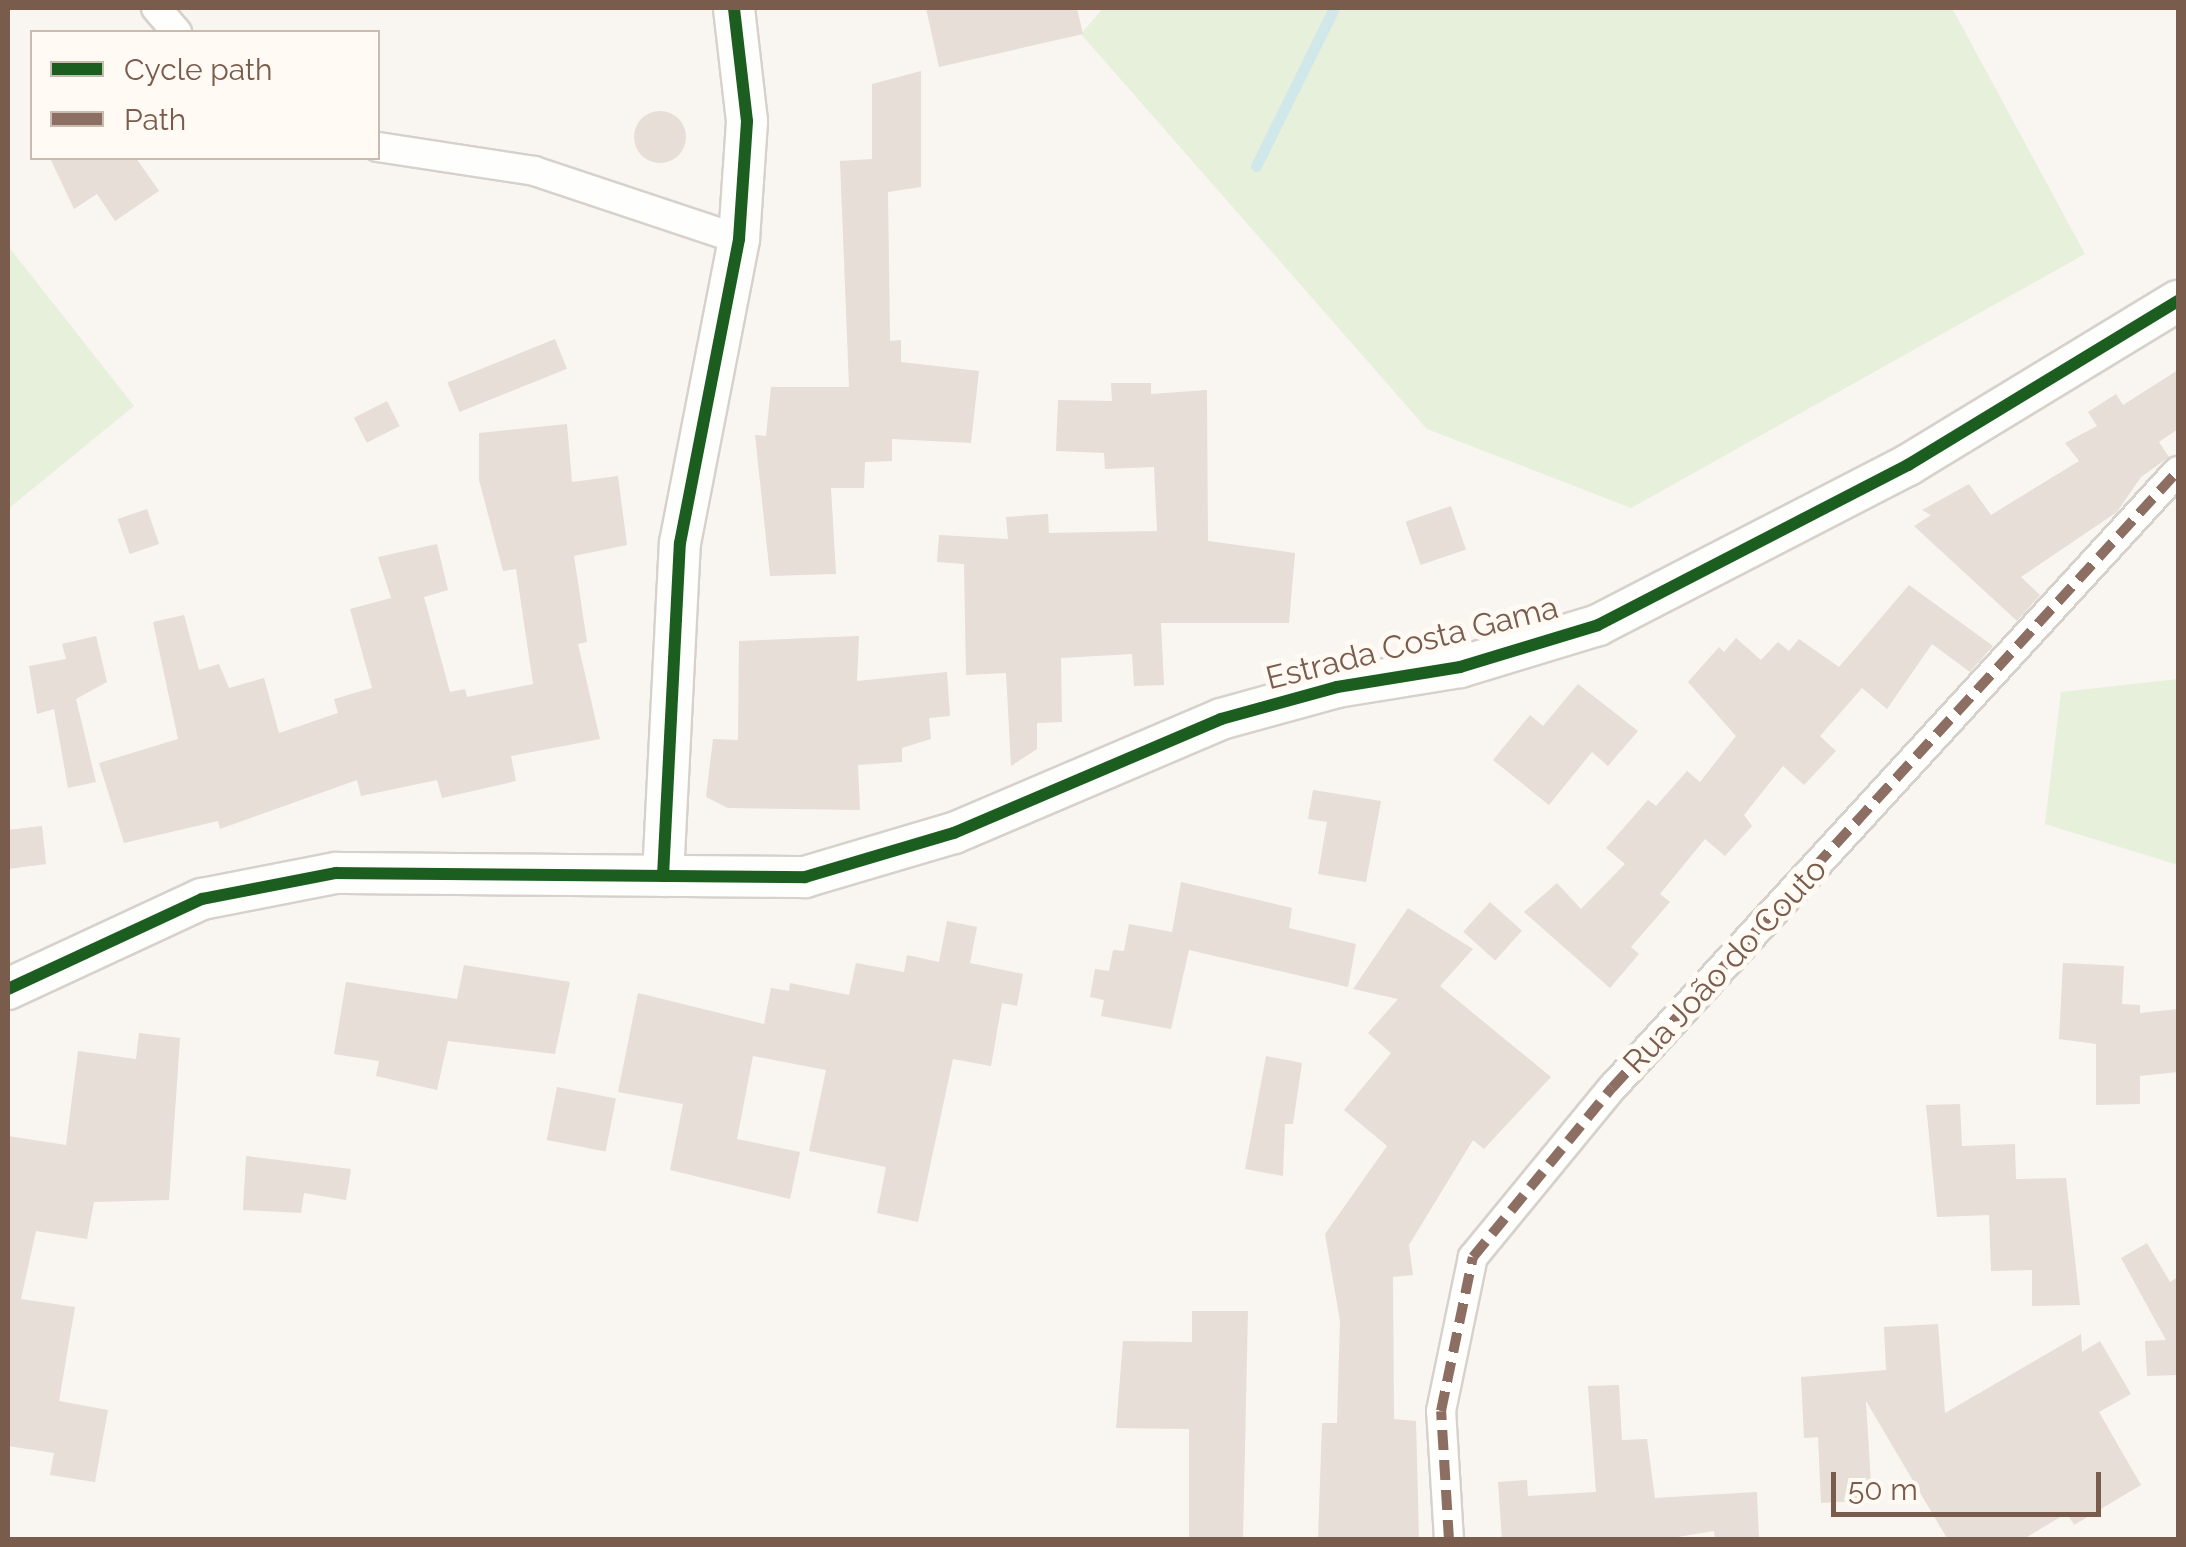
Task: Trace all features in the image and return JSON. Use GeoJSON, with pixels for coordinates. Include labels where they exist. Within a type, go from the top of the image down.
{"type":"FeatureCollection","features":[{"type":"Feature","properties":{"kind":"main road"},"geometry":{"type":"LineString","coordinates":[[663,876],[680,542],[739,238],[746,121],[734,8]]}},
{"type":"Feature","properties":{"kind":"main road","name":"Estrada Costa Gama"},"geometry":{"type":"LineString","coordinates":[[8,988],[202,899],[336,873],[805,877],[954,834],[1221,719],[1337,688],[1460,667],[1598,626],[1908,465],[2178,302]]}},
{"type":"Feature","properties":{"kind":"street"},"geometry":{"type":"LineString","coordinates":[[156,8],[176,30]]}},
{"type":"Feature","properties":{"kind":"street"},"geometry":{"type":"LineString","coordinates":[[380,147],[534,171],[739,238]]}},
{"type":"Feature","properties":{"kind":"street","name":"Rua João do Couto"},"geometry":{"type":"LineString","coordinates":[[1449,1540],[1440,1411],[1473,1257],[1612,1088],[2178,470]]}},
{"type":"Feature","properties":{"kind":"green space"},"geometry":{"type":"Polygon","coordinates":[[[1103,8],[1952,8],[2085,254],[1631,508],[1427,429],[1081,34],[1103,8]]]}},
{"type":"Feature","properties":{"kind":"green space"},"geometry":{"type":"Polygon","coordinates":[[[8,246],[134,406],[8,509],[8,246]]]}},
{"type":"Feature","properties":{"kind":"green space"},"geometry":{"type":"Polygon","coordinates":[[[2178,679],[2178,865],[2045,824],[2061,692],[2178,679]]]}},
{"type":"Feature","properties":{"kind":"building"},"geometry":{"type":"Polygon","coordinates":[[[926,8],[1077,8],[1083,34],[939,67],[926,8]]]}},
{"type":"Feature","properties":{"kind":"building"},"geometry":{"type":"Polygon","coordinates":[[[921,71],[921,187],[888,192],[890,341],[901,340],[901,362],[979,371],[971,443],[892,439],[892,461],[865,462],[864,488],[831,488],[836,574],[770,576],[755,435],[766,436],[771,387],[849,387],[840,161],[872,159],[872,84],[921,71]]]}},
{"type":"Feature","properties":{"kind":"building"},"geometry":{"type":"Polygon","coordinates":[[[660,111],[678,119],[686,137],[678,155],[660,163],[642,155],[634,137],[642,119],[660,111]]]}},
{"type":"Feature","properties":{"kind":"building"},"geometry":{"type":"Polygon","coordinates":[[[51,160],[137,160],[159,191],[115,221],[97,194],[74,209],[51,160]]]}},
{"type":"Feature","properties":{"kind":"building"},"geometry":{"type":"Polygon","coordinates":[[[555,339],[567,369],[459,412],[447,382],[555,339]]]}},
{"type":"Feature","properties":{"kind":"building"},"geometry":{"type":"Polygon","coordinates":[[[2178,370],[2178,429],[2159,442],[2169,457],[2141,477],[2117,512],[2021,577],[2040,595],[2017,621],[1914,526],[1931,515],[1922,510],[1969,484],[1991,515],[2079,461],[2065,443],[2097,426],[2088,412],[2116,394],[2123,405],[2178,370]]]}},
{"type":"Feature","properties":{"kind":"building"},"geometry":{"type":"Polygon","coordinates":[[[1111,383],[1151,383],[1151,394],[1207,390],[1208,541],[1295,553],[1289,623],[1161,623],[1164,685],[1134,686],[1132,654],[1061,658],[1062,722],[1037,723],[1037,749],[1011,766],[1006,673],[966,675],[964,564],[937,562],[939,535],[1008,539],[1006,517],[1048,514],[1049,533],[1157,531],[1154,467],[1105,469],[1104,453],[1056,451],[1058,400],[1112,401],[1111,383]]]}},
{"type":"Feature","properties":{"kind":"building"},"geometry":{"type":"Polygon","coordinates":[[[387,401],[400,426],[367,443],[354,418],[387,401]]]}},
{"type":"Feature","properties":{"kind":"building"},"geometry":{"type":"Polygon","coordinates":[[[567,424],[572,482],[618,476],[627,545],[574,556],[587,642],[578,644],[600,739],[511,756],[516,781],[442,798],[437,780],[361,796],[357,780],[220,829],[218,821],[124,843],[99,763],[178,739],[153,622],[184,615],[199,670],[219,664],[229,688],[264,678],[279,733],[338,713],[334,699],[372,688],[350,609],[391,598],[378,557],[437,544],[448,590],[424,597],[450,692],[465,689],[467,697],[533,684],[516,569],[503,571],[479,480],[479,433],[567,424]]]}},
{"type":"Feature","properties":{"kind":"building"},"geometry":{"type":"Polygon","coordinates":[[[1451,506],[1466,549],[1421,565],[1406,522],[1451,506]]]}},
{"type":"Feature","properties":{"kind":"building"},"geometry":{"type":"Polygon","coordinates":[[[147,509],[159,544],[130,554],[118,519],[147,509]]]}},
{"type":"Feature","properties":{"kind":"building"},"geometry":{"type":"Polygon","coordinates":[[[1909,585],[1993,646],[1970,672],[1932,644],[1887,709],[1862,688],[1820,736],[1836,751],[1804,785],[1783,766],[1744,815],[1752,826],[1725,856],[1705,839],[1660,894],[1670,902],[1631,947],[1639,954],[1610,988],[1524,912],[1557,883],[1581,909],[1625,864],[1606,848],[1648,800],[1656,806],[1687,771],[1700,782],[1736,736],[1688,682],[1719,647],[1724,652],[1736,638],[1761,660],[1778,642],[1789,651],[1799,639],[1839,667],[1909,585]]]}},
{"type":"Feature","properties":{"kind":"building"},"geometry":{"type":"Polygon","coordinates":[[[96,636],[107,682],[76,699],[96,782],[68,788],[54,709],[37,714],[29,666],[66,659],[62,644],[96,636]]]}},
{"type":"Feature","properties":{"kind":"building"},"geometry":{"type":"Polygon","coordinates":[[[859,636],[857,681],[947,672],[950,716],[929,718],[931,739],[902,748],[902,762],[858,765],[860,810],[728,808],[706,797],[713,739],[738,740],[739,641],[859,636]]]}},
{"type":"Feature","properties":{"kind":"building"},"geometry":{"type":"Polygon","coordinates":[[[1578,684],[1638,731],[1608,766],[1592,752],[1549,805],[1493,760],[1530,715],[1543,726],[1578,684]]]}},
{"type":"Feature","properties":{"kind":"building"},"geometry":{"type":"Polygon","coordinates":[[[1313,790],[1381,801],[1366,882],[1318,874],[1327,822],[1308,819],[1313,790]]]}},
{"type":"Feature","properties":{"kind":"building"},"geometry":{"type":"Polygon","coordinates":[[[42,826],[46,864],[8,869],[8,830],[42,826]]]}},
{"type":"Feature","properties":{"kind":"building"},"geometry":{"type":"Polygon","coordinates":[[[1181,882],[1292,908],[1289,928],[1356,944],[1348,987],[1189,950],[1171,1029],[1101,1016],[1104,1000],[1090,997],[1095,969],[1109,971],[1113,950],[1124,951],[1129,924],[1172,932],[1181,882]]]}},
{"type":"Feature","properties":{"kind":"building"},"geometry":{"type":"Polygon","coordinates":[[[1490,902],[1522,931],[1495,960],[1463,932],[1490,902]]]}},
{"type":"Feature","properties":{"kind":"building"},"geometry":{"type":"Polygon","coordinates":[[[1408,908],[1473,949],[1440,986],[1551,1077],[1484,1149],[1473,1140],[1409,1245],[1413,1275],[1393,1277],[1394,1419],[1416,1421],[1419,1540],[1318,1540],[1322,1423],[1337,1423],[1340,1321],[1325,1234],[1387,1146],[1344,1110],[1391,1053],[1368,1033],[1398,999],[1353,989],[1408,908]]]}},
{"type":"Feature","properties":{"kind":"building"},"geometry":{"type":"Polygon","coordinates":[[[947,921],[977,927],[970,963],[1023,974],[1017,1006],[1002,1003],[991,1066],[953,1059],[918,1222],[877,1213],[886,1167],[809,1151],[826,1070],[753,1056],[737,1139],[800,1152],[790,1199],[670,1170],[683,1104],[618,1092],[638,993],[764,1024],[771,988],[789,991],[790,983],[849,995],[856,963],[904,972],[907,955],[939,962],[947,921]]]}},
{"type":"Feature","properties":{"kind":"building"},"geometry":{"type":"Polygon","coordinates":[[[2063,963],[2124,966],[2122,1004],[2140,1005],[2140,1013],[2178,1009],[2178,1072],[2140,1076],[2140,1104],[2096,1105],[2096,1044],[2059,1039],[2063,963]]]}},
{"type":"Feature","properties":{"kind":"building"},"geometry":{"type":"Polygon","coordinates":[[[464,965],[570,982],[555,1054],[448,1041],[437,1090],[376,1076],[379,1061],[334,1054],[346,982],[457,999],[464,965]]]}},
{"type":"Feature","properties":{"kind":"building"},"geometry":{"type":"Polygon","coordinates":[[[139,1033],[180,1038],[169,1200],[94,1202],[87,1239],[36,1231],[21,1299],[75,1307],[59,1401],[108,1410],[95,1482],[50,1475],[54,1453],[8,1446],[8,1136],[66,1145],[78,1051],[136,1059],[139,1033]]]}},
{"type":"Feature","properties":{"kind":"building"},"geometry":{"type":"Polygon","coordinates":[[[1266,1056],[1302,1063],[1293,1124],[1285,1124],[1283,1176],[1245,1169],[1266,1056]]]}},
{"type":"Feature","properties":{"kind":"building"},"geometry":{"type":"Polygon","coordinates":[[[557,1087],[616,1098],[606,1151],[547,1140],[557,1087]]]}},
{"type":"Feature","properties":{"kind":"building"},"geometry":{"type":"Polygon","coordinates":[[[1960,1104],[1962,1146],[2015,1144],[2016,1179],[2066,1178],[2080,1305],[2032,1306],[2032,1270],[1991,1271],[1989,1215],[1937,1217],[1926,1105],[1960,1104]]]}},
{"type":"Feature","properties":{"kind":"building"},"geometry":{"type":"Polygon","coordinates":[[[246,1156],[351,1169],[346,1200],[304,1193],[301,1213],[243,1210],[246,1156]]]}},
{"type":"Feature","properties":{"kind":"building"},"geometry":{"type":"Polygon","coordinates":[[[2147,1243],[2170,1282],[2178,1277],[2178,1375],[2147,1376],[2145,1341],[2166,1340],[2121,1258],[2147,1243]]]}},
{"type":"Feature","properties":{"kind":"building"},"geometry":{"type":"Polygon","coordinates":[[[1192,1311],[1248,1311],[1243,1540],[1189,1540],[1189,1429],[1116,1428],[1123,1341],[1192,1342],[1192,1311]]]}},
{"type":"Feature","properties":{"kind":"building"},"geometry":{"type":"Polygon","coordinates":[[[1938,1324],[1945,1413],[2081,1334],[2082,1352],[2100,1341],[2131,1394],[2099,1412],[2141,1485],[2074,1525],[2067,1513],[2022,1540],[1948,1540],[1866,1401],[1872,1500],[1821,1503],[1818,1437],[1804,1438],[1801,1377],[1886,1370],[1884,1327],[1938,1324]]]}},
{"type":"Feature","properties":{"kind":"building"},"geometry":{"type":"Polygon","coordinates":[[[1619,1385],[1622,1440],[1647,1439],[1655,1498],[1757,1492],[1759,1540],[1715,1540],[1714,1531],[1659,1540],[1502,1540],[1498,1482],[1527,1480],[1528,1496],[1596,1492],[1588,1386],[1619,1385]]]}},
{"type":"Feature","properties":{"kind":"waterway"},"geometry":{"type":"LineString","coordinates":[[1256,166],[1334,8]]}},
{"type":"Feature","properties":{"kind":"marked path"},"geometry":{"type":"LineString","coordinates":[[1449,1540],[1441,1411],[1473,1257],[1612,1088],[2178,471]]}},
{"type":"Feature","properties":{"kind":"cycle path"},"geometry":{"type":"LineString","coordinates":[[663,876],[680,543],[739,239],[747,121],[734,8]]}},
{"type":"Feature","properties":{"kind":"cycle path"},"geometry":{"type":"LineString","coordinates":[[8,989],[202,899],[336,873],[805,877],[954,833],[1221,719],[1337,687],[1460,667],[1598,625],[1908,465],[2178,301]]}}]}
